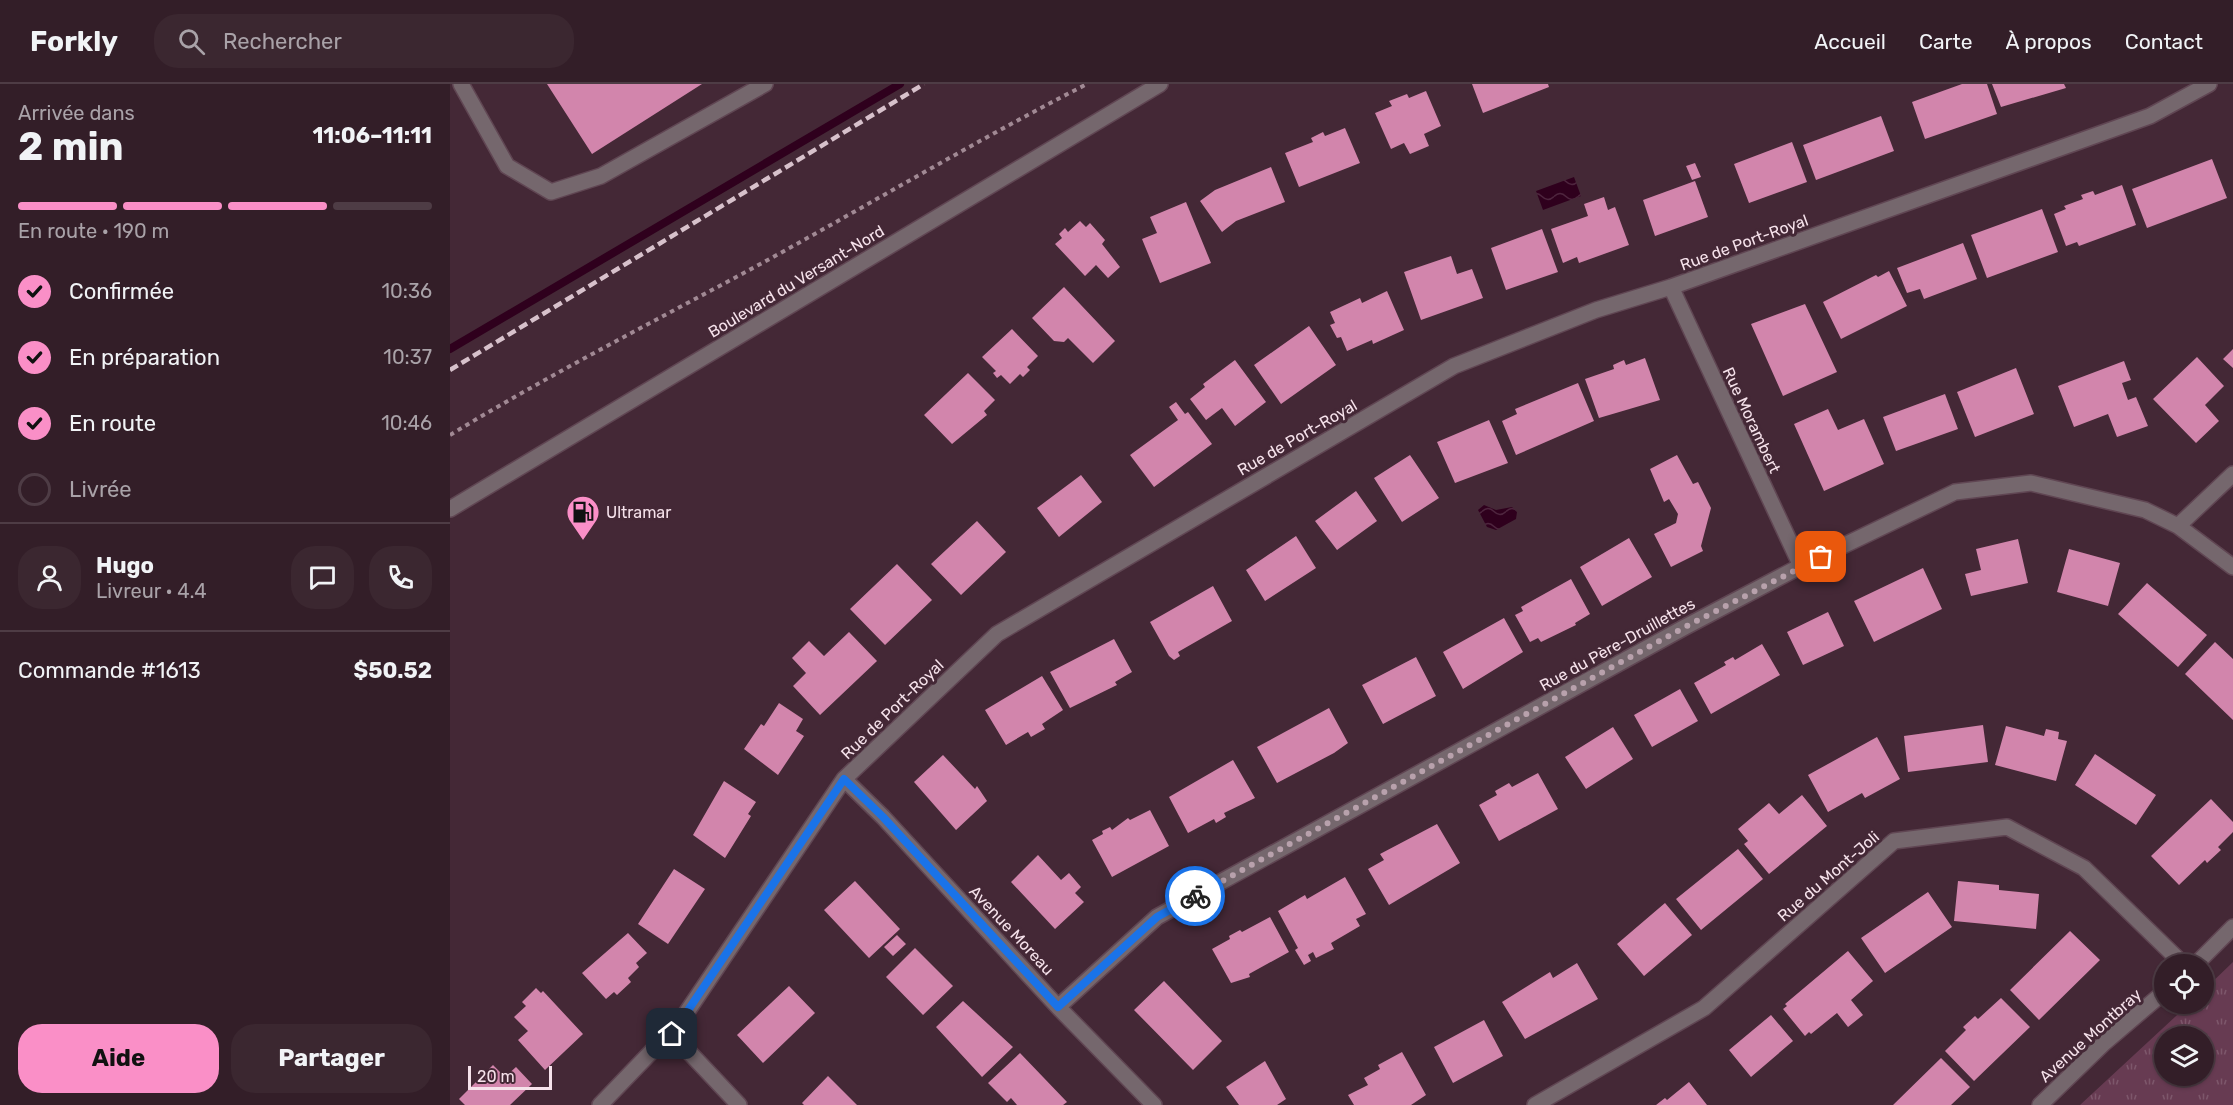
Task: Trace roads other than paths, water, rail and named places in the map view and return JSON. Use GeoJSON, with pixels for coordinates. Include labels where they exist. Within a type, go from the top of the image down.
{"type":"FeatureCollection","features":[{"type":"Feature","properties":{"kind":"street"},"geometry":{"type":"LineString","coordinates":[[461,84],[507,166],[551,192],[601,176],[765,84]]}},
{"type":"Feature","properties":{"kind":"street","name":"Boulevard du Versant-Nord"},"geometry":{"type":"LineString","coordinates":[[450,509],[1160,84]]}},
{"type":"Feature","properties":{"kind":"street","name":"Rue de Port-Royal"},"geometry":{"type":"LineString","coordinates":[[600,1105],[652,1051],[672,1034],[844,779],[997,634],[1454,366],[1596,310],[1671,287],[2150,116],[2209,84]]}},
{"type":"Feature","properties":{"kind":"street","name":"Rue Morambert"},"geometry":{"type":"LineString","coordinates":[[1671,287],[1802,566]]}},
{"type":"Feature","properties":{"kind":"street"},"geometry":{"type":"LineString","coordinates":[[2178,526],[2233,474]]}},
{"type":"Feature","properties":{"kind":"street","name":"Rue du Père-Druillettes"},"geometry":{"type":"LineString","coordinates":[[1058,1007],[1157,917],[1685,627],[1802,566],[1955,492],[2031,483],[2145,510],[2178,526],[2233,567]]}},
{"type":"Feature","properties":{"kind":"street","name":"Avenue Moreau"},"geometry":{"type":"LineString","coordinates":[[844,779],[883,817],[1058,1007],[1154,1105]]}},
{"type":"Feature","properties":{"kind":"street","name":"Rue du Mont-Joli"},"geometry":{"type":"LineString","coordinates":[[1535,1105],[1704,1008],[1894,842],[2007,827],[2084,868],[2173,954]]}},
{"type":"Feature","properties":{"kind":"street"},"geometry":{"type":"LineString","coordinates":[[2206,954],[2233,927]]}},
{"type":"Feature","properties":{"kind":"street","name":"Avenue Montbray"},"geometry":{"type":"LineString","coordinates":[[2040,1105],[2103,1044],[2154,1001]]}},
{"type":"Feature","properties":{"kind":"street"},"geometry":{"type":"LineString","coordinates":[[672,1034],[739,1105]]}},
{"type":"Feature","properties":{"kind":"water"},"geometry":{"type":"Polygon","coordinates":[[[1574,177],[1581,196],[1543,210],[1536,191],[1574,177]]]}},
{"type":"Feature","properties":{"kind":"water"},"geometry":{"type":"Polygon","coordinates":[[[1484,505],[1496,510],[1512,507],[1517,512],[1516,519],[1496,530],[1487,527],[1478,510],[1484,505]]]}},
{"type":"Feature","properties":{"kind":"waterway"},"geometry":{"type":"LineString","coordinates":[[450,349],[900,84]]}},
{"type":"Feature","properties":{"kind":"railway"},"geometry":{"type":"LineString","coordinates":[[450,370],[924,84]]}},
{"type":"Feature","properties":{"kind":"place","name":"Ultramar"},"geometry":{"type":"Point","coordinates":[583,541]}}]}
